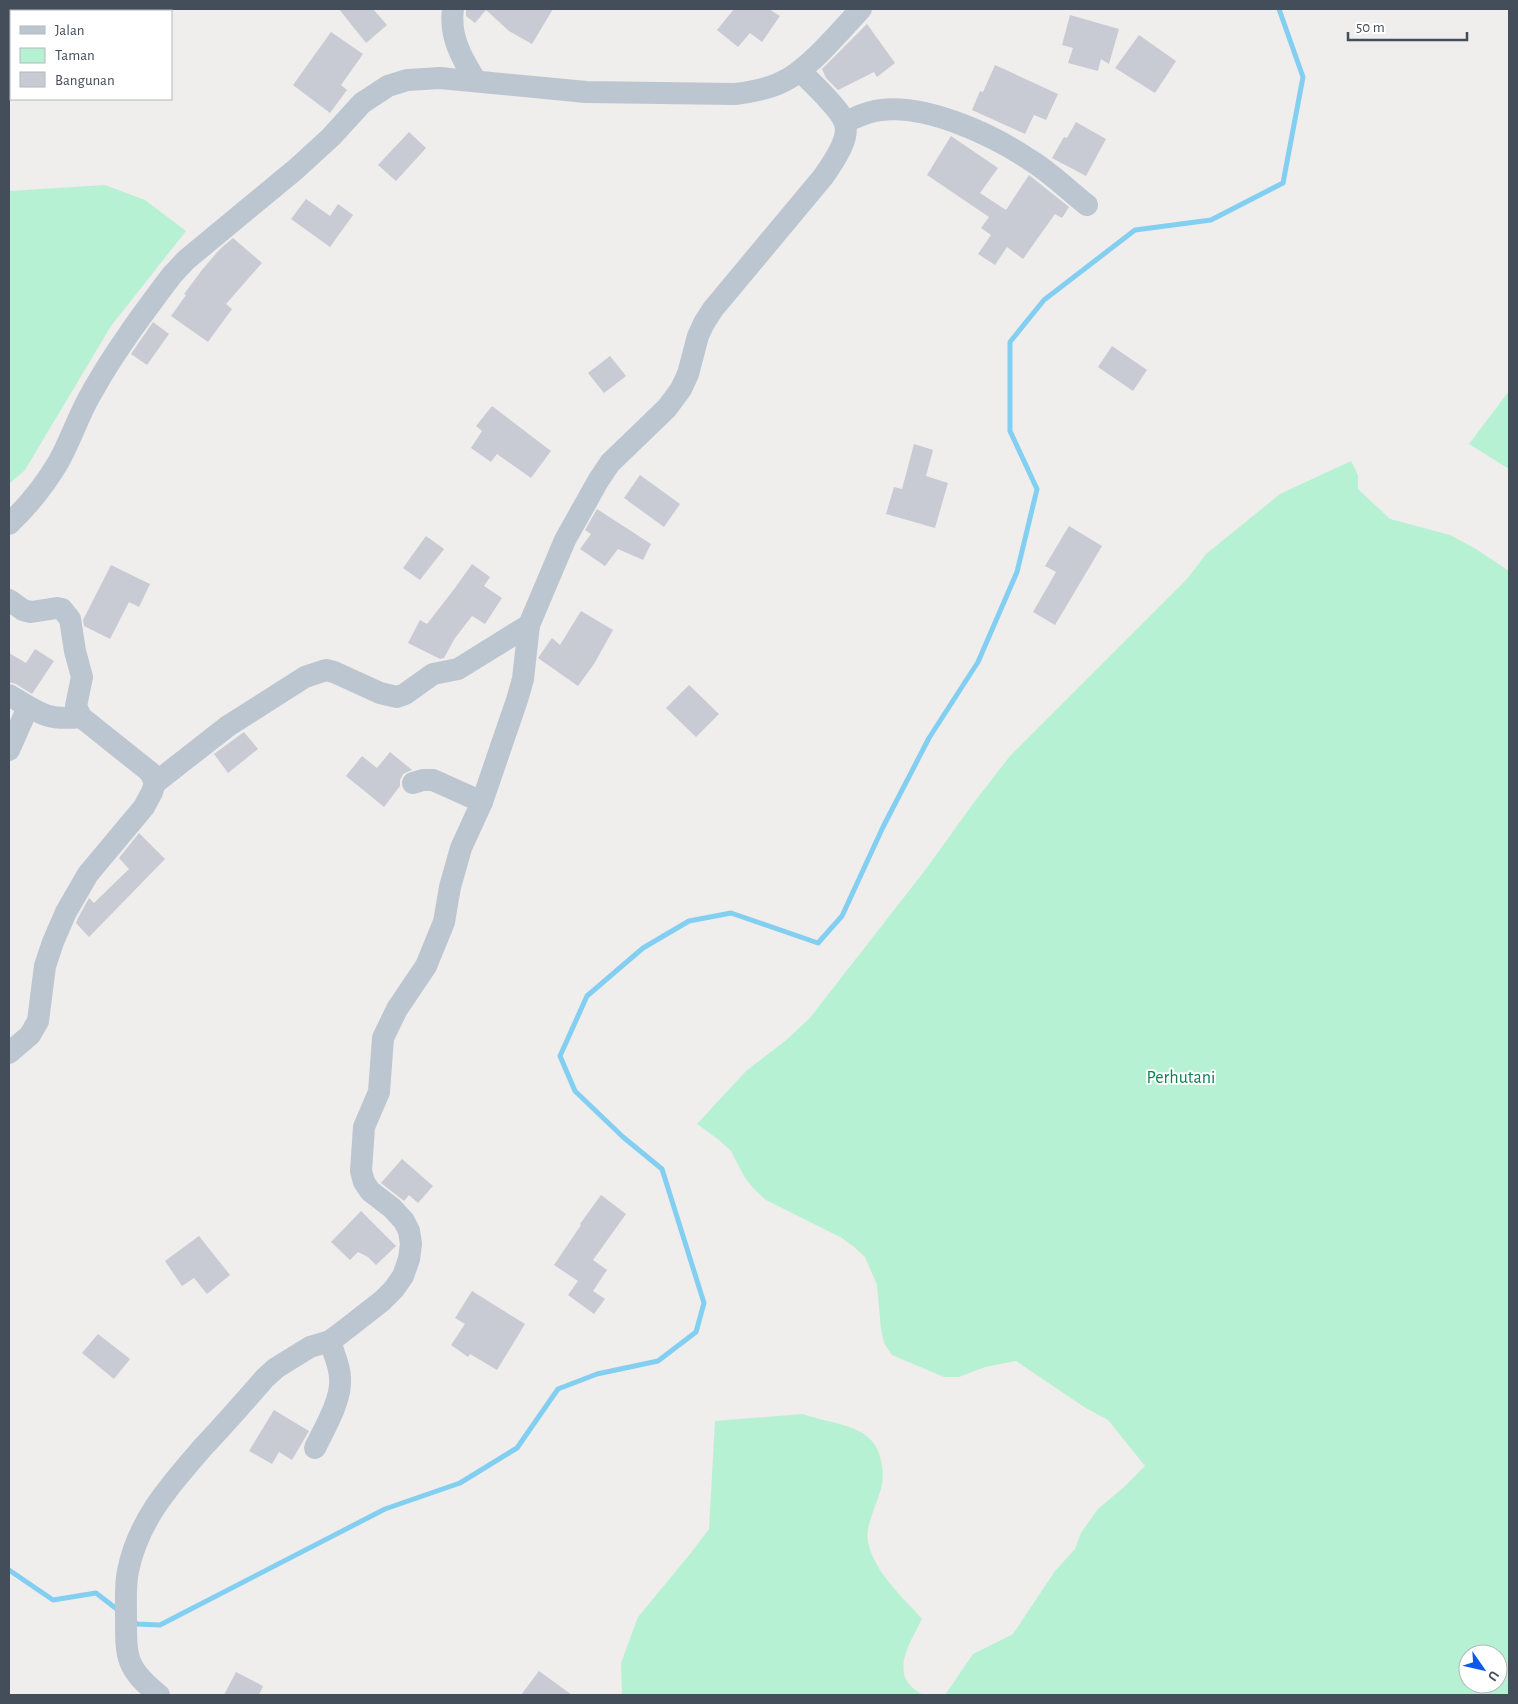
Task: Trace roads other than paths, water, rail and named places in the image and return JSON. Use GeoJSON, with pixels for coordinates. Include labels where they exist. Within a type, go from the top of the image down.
{"type":"FeatureCollection","features":[{"type":"Feature","properties":{"kind":"street"},"geometry":{"type":"LineString","coordinates":[[453,9],[451,19],[453,34],[464,62],[476,81]]}},
{"type":"Feature","properties":{"kind":"street"},"geometry":{"type":"LineString","coordinates":[[9,524],[41,490],[59,460],[102,374],[160,291],[186,260],[296,169],[362,103],[374,94],[388,86],[407,80],[440,78],[586,92],[735,94],[755,92],[772,87],[800,71],[861,9]]}},
{"type":"Feature","properties":{"kind":"street"},"geometry":{"type":"LineString","coordinates":[[159,1695],[144,1683],[132,1669],[126,1651],[128,1572],[134,1547],[142,1526],[166,1489],[265,1378],[276,1368],[310,1347],[330,1341],[382,1300],[394,1289],[403,1276],[409,1260],[411,1244],[409,1231],[404,1221],[392,1208],[370,1191],[364,1182],[361,1171],[364,1126],[379,1092],[383,1038],[397,1009],[426,966],[444,922],[450,887],[461,848],[482,802],[517,700],[522,679],[529,624],[565,540],[610,463],[667,408],[680,389],[688,374],[698,336],[713,309],[833,162],[841,147],[845,135],[845,122],[840,113],[800,71]]}},
{"type":"Feature","properties":{"kind":"street"},"geometry":{"type":"LineString","coordinates":[[845,122],[866,113],[882,110],[910,110],[938,116],[998,141],[1031,160],[1087,205]]}},
{"type":"Feature","properties":{"kind":"street"},"geometry":{"type":"LineString","coordinates":[[9,600],[23,610],[31,612],[62,609],[70,618],[82,677],[76,706],[81,717],[150,772],[155,783]]}},
{"type":"Feature","properties":{"kind":"street"},"geometry":{"type":"LineString","coordinates":[[9,1053],[30,1035],[38,1021],[46,966],[53,942],[77,891],[94,867],[144,807],[155,783],[228,726],[305,677],[326,670],[380,693],[397,697],[405,694],[433,674],[450,672],[468,664],[529,624]]}},
{"type":"Feature","properties":{"kind":"street"},"geometry":{"type":"LineString","coordinates":[[9,695],[38,713],[56,718],[81,717]]}},
{"type":"Feature","properties":{"kind":"street"},"geometry":{"type":"LineString","coordinates":[[9,750],[28,707]]}},
{"type":"Feature","properties":{"kind":"street"},"geometry":{"type":"LineString","coordinates":[[413,783],[433,780],[482,802]]}},
{"type":"Feature","properties":{"kind":"street"},"geometry":{"type":"LineString","coordinates":[[315,1448],[340,1389],[340,1377],[330,1341]]}},
{"type":"Feature","properties":{"kind":"waterway"},"geometry":{"type":"LineString","coordinates":[[133,1621],[137,1624],[160,1625],[385,1509],[460,1483],[517,1448],[558,1389],[597,1374],[658,1361],[696,1332],[704,1303],[662,1169],[623,1137],[575,1091],[560,1056],[587,996],[643,948],[689,921],[731,913],[818,943],[842,916],[883,827],[929,738],[978,662],[1017,572],[1037,489],[1010,431],[1010,342],[1044,300],[1135,230],[1211,220],[1283,183],[1303,77],[1279,9]]}},
{"type":"Feature","properties":{"kind":"waterway"},"geometry":{"type":"LineString","coordinates":[[9,1570],[53,1600],[96,1593],[118,1610]]}},
{"type":"Feature","properties":{"kind":"park label","name":"Perhutani"},"geometry":{"type":"Point","coordinates":[1181,1077]}}]}
